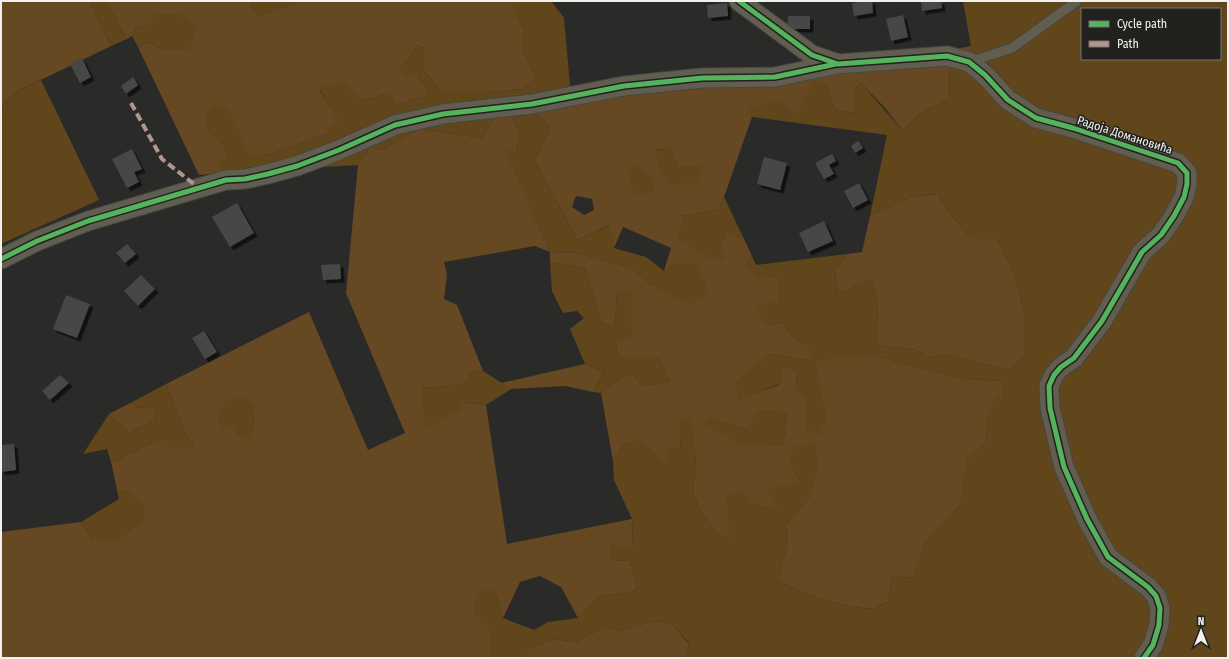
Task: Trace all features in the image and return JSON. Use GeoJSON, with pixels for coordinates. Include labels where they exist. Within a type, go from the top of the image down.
{"type":"FeatureCollection","features":[{"type":"Feature","properties":{"kind":"street","name":"Радоја Домановића"},"geometry":{"type":"LineString","coordinates":[[739,1],[812,55],[838,64],[947,56],[969,62],[985,75],[1008,100],[1036,118],[1073,128],[1171,160],[1178,163],[1187,173],[1187,184],[1184,197],[1174,216],[1161,234],[1142,252],[1102,321],[1074,358],[1061,367],[1054,375],[1049,386],[1050,408],[1064,467],[1087,518],[1108,557],[1148,586],[1156,596],[1160,608],[1159,625],[1153,645],[1144,658]]}},
{"type":"Feature","properties":{"kind":"street"},"geometry":{"type":"LineString","coordinates":[[1,259],[37,241],[88,221],[226,180],[252,178],[296,166],[339,150],[395,125],[444,114],[532,104],[624,86],[702,78],[775,77],[838,64]]}},
{"type":"Feature","properties":{"kind":"lane"},"geometry":{"type":"LineString","coordinates":[[969,62],[1012,48],[1077,1]]}},
{"type":"Feature","properties":{"kind":"shaded area"},"geometry":{"type":"Polygon","coordinates":[[[1,1],[89,1],[111,46],[16,92],[1,106],[1,1]]]}},
{"type":"Feature","properties":{"kind":"shaded area"},"geometry":{"type":"Polygon","coordinates":[[[89,1],[105,1],[127,39],[111,46],[89,1]]]}},
{"type":"Feature","properties":{"kind":"shaded area"},"geometry":{"type":"Polygon","coordinates":[[[105,1],[250,1],[251,5],[259,16],[301,1],[520,1],[511,6],[524,29],[523,50],[536,79],[523,89],[490,92],[441,92],[424,70],[424,48],[417,45],[409,59],[400,68],[417,75],[430,95],[396,105],[389,93],[363,101],[319,89],[339,121],[328,128],[327,134],[270,154],[250,158],[227,108],[207,130],[224,145],[229,157],[222,173],[199,175],[138,47],[149,42],[163,50],[151,25],[138,25],[132,36],[127,39],[105,1]]]}},
{"type":"Feature","properties":{"kind":"shaded area"},"geometry":{"type":"Polygon","coordinates":[[[250,1],[301,1],[259,16],[251,5],[250,1]]]}},
{"type":"Feature","properties":{"kind":"shaded area"},"geometry":{"type":"Polygon","coordinates":[[[520,1],[551,1],[564,18],[570,86],[534,112],[550,127],[535,160],[577,240],[610,225],[614,248],[646,257],[664,271],[677,263],[696,263],[706,283],[708,295],[690,304],[651,285],[633,268],[577,253],[550,252],[505,150],[517,151],[519,130],[510,114],[494,117],[482,138],[419,129],[381,150],[370,147],[358,165],[222,173],[218,163],[229,157],[224,145],[207,130],[205,116],[212,106],[227,107],[250,157],[270,154],[327,134],[327,128],[338,121],[319,88],[346,83],[363,101],[389,93],[396,105],[430,95],[417,75],[404,77],[400,68],[409,59],[417,45],[424,48],[424,70],[441,92],[490,92],[523,89],[536,79],[523,50],[524,28],[510,6],[520,1]]]}},
{"type":"Feature","properties":{"kind":"shaded area"},"geometry":{"type":"Polygon","coordinates":[[[963,1],[1228,1],[1228,658],[684,658],[689,643],[672,624],[655,621],[617,631],[606,626],[576,642],[555,639],[527,649],[527,658],[489,658],[491,654],[491,631],[475,615],[475,597],[483,587],[495,592],[503,618],[534,630],[548,622],[578,618],[599,597],[637,591],[631,561],[611,560],[610,545],[633,546],[632,519],[614,480],[613,461],[626,442],[642,440],[666,463],[668,446],[680,448],[682,418],[691,418],[696,458],[693,493],[702,514],[719,536],[729,538],[727,495],[744,491],[751,504],[777,509],[767,489],[801,482],[790,463],[795,446],[816,443],[818,469],[810,496],[786,525],[787,547],[777,581],[808,595],[852,607],[873,609],[888,602],[892,576],[913,578],[926,541],[961,505],[968,457],[986,443],[988,417],[996,396],[1004,396],[1002,381],[961,378],[876,356],[856,356],[815,361],[827,417],[820,435],[806,429],[807,400],[796,389],[797,370],[782,366],[779,384],[738,400],[735,382],[768,354],[814,361],[807,345],[795,339],[782,322],[768,326],[756,307],[780,301],[779,277],[756,279],[746,265],[752,256],[756,265],[847,254],[835,271],[838,294],[872,279],[878,310],[876,345],[917,350],[928,357],[945,355],[1009,370],[1024,356],[1024,312],[1014,273],[997,239],[972,239],[954,219],[937,194],[910,197],[870,216],[887,135],[752,117],[749,109],[778,100],[797,114],[813,80],[825,84],[834,109],[853,113],[853,91],[861,83],[903,131],[921,113],[949,98],[950,67],[970,56],[971,46],[963,1]]]}},
{"type":"Feature","properties":{"kind":"shaded area"},"geometry":{"type":"Polygon","coordinates":[[[156,14],[179,14],[197,25],[190,50],[163,50],[149,42],[138,47],[132,36],[138,25],[150,25],[156,14]]]}},
{"type":"Feature","properties":{"kind":"shaded area"},"geometry":{"type":"Polygon","coordinates":[[[971,46],[970,56],[950,67],[949,98],[921,113],[903,131],[885,108],[861,83],[853,91],[854,113],[834,109],[825,84],[797,114],[750,110],[752,117],[718,210],[682,216],[725,260],[719,244],[727,231],[744,239],[752,256],[746,265],[779,277],[780,302],[757,308],[768,326],[782,322],[795,339],[807,345],[856,356],[876,356],[961,378],[1002,381],[1004,396],[996,397],[988,417],[986,443],[968,458],[961,505],[926,541],[913,578],[892,576],[888,602],[873,609],[852,607],[808,595],[777,581],[787,547],[786,525],[810,496],[790,463],[801,482],[777,510],[751,504],[729,538],[719,536],[702,514],[693,493],[696,458],[682,418],[680,448],[666,463],[626,442],[613,461],[601,393],[621,377],[633,374],[643,386],[669,381],[659,358],[618,357],[616,343],[617,289],[615,327],[601,323],[585,268],[550,262],[550,252],[577,253],[633,268],[651,285],[677,263],[664,271],[671,248],[623,227],[614,248],[609,225],[577,240],[535,160],[550,127],[534,112],[571,86],[603,82],[774,85],[971,46]],[[656,149],[678,166],[671,150],[656,149]],[[576,196],[572,207],[584,215],[594,210],[592,199],[576,196]],[[768,354],[738,399],[779,385],[782,366],[797,370],[796,389],[808,400],[806,429],[814,361],[768,354]],[[787,412],[747,429],[707,418],[783,446],[787,412]]]}},
{"type":"Feature","properties":{"kind":"shaded area"},"geometry":{"type":"Polygon","coordinates":[[[41,80],[99,200],[1,244],[1,106],[16,92],[41,80]]]}},
{"type":"Feature","properties":{"kind":"shaded area"},"geometry":{"type":"Polygon","coordinates":[[[510,114],[519,130],[517,151],[506,151],[550,252],[535,246],[444,262],[447,274],[444,299],[457,305],[483,371],[472,373],[463,385],[422,388],[462,402],[486,405],[507,544],[632,519],[633,547],[611,560],[631,561],[637,591],[599,597],[578,618],[561,587],[540,576],[520,582],[503,618],[495,592],[491,631],[491,654],[489,658],[1,658],[1,532],[81,522],[92,540],[117,540],[143,521],[128,490],[117,490],[111,462],[164,438],[194,447],[183,428],[166,384],[309,312],[368,450],[405,433],[346,293],[358,165],[370,147],[381,150],[419,129],[482,138],[494,117],[510,114]],[[243,398],[236,426],[236,434],[255,426],[252,405],[243,398]]]}},
{"type":"Feature","properties":{"kind":"shaded area"},"geometry":{"type":"Polygon","coordinates":[[[656,149],[671,150],[678,166],[701,166],[700,182],[670,185],[657,164],[656,149]]]}},
{"type":"Feature","properties":{"kind":"shaded area"},"geometry":{"type":"Polygon","coordinates":[[[635,164],[652,176],[654,192],[634,195],[628,172],[635,164]]]}},
{"type":"Feature","properties":{"kind":"shaded area"},"geometry":{"type":"Polygon","coordinates":[[[937,194],[954,219],[972,239],[997,239],[1014,273],[1024,312],[1024,356],[1009,370],[945,355],[928,357],[917,350],[876,345],[878,310],[872,279],[838,294],[835,271],[847,254],[862,252],[870,216],[910,197],[937,194]]]}},
{"type":"Feature","properties":{"kind":"shaded area"},"geometry":{"type":"Polygon","coordinates":[[[724,197],[744,239],[727,231],[719,244],[726,260],[710,259],[678,240],[682,216],[718,210],[724,197]]]}},
{"type":"Feature","properties":{"kind":"shaded area"},"geometry":{"type":"Polygon","coordinates":[[[550,262],[585,268],[601,323],[615,327],[617,289],[631,291],[632,337],[616,343],[618,356],[659,358],[669,381],[643,386],[633,374],[621,377],[601,393],[593,392],[604,372],[585,364],[570,329],[584,318],[577,311],[563,313],[552,291],[550,262]]]}},
{"type":"Feature","properties":{"kind":"shaded area"},"geometry":{"type":"Polygon","coordinates":[[[585,364],[604,372],[593,392],[565,386],[511,389],[501,383],[585,364]]]}},
{"type":"Feature","properties":{"kind":"shaded area"},"geometry":{"type":"Polygon","coordinates":[[[483,371],[511,389],[486,405],[462,402],[462,409],[425,429],[422,388],[463,385],[472,373],[483,371]]]}},
{"type":"Feature","properties":{"kind":"shaded area"},"geometry":{"type":"Polygon","coordinates":[[[166,384],[183,428],[194,447],[172,448],[164,438],[111,462],[107,449],[83,454],[109,414],[129,433],[156,419],[153,406],[138,408],[132,402],[166,384]]]}},
{"type":"Feature","properties":{"kind":"shaded area"},"geometry":{"type":"Polygon","coordinates":[[[243,398],[252,405],[255,426],[250,441],[236,434],[236,426],[223,428],[217,418],[226,400],[243,398]]]}},
{"type":"Feature","properties":{"kind":"shaded area"},"geometry":{"type":"Polygon","coordinates":[[[132,402],[138,408],[153,406],[156,419],[129,433],[109,414],[132,402]]]}},
{"type":"Feature","properties":{"kind":"shaded area"},"geometry":{"type":"Polygon","coordinates":[[[759,410],[787,411],[783,446],[742,445],[704,425],[707,418],[747,429],[759,410]]]}},
{"type":"Feature","properties":{"kind":"shaded area"},"geometry":{"type":"Polygon","coordinates":[[[117,490],[128,490],[144,504],[144,521],[117,540],[92,540],[81,522],[119,499],[117,490]]]}},
{"type":"Feature","properties":{"kind":"shaded area"},"geometry":{"type":"Polygon","coordinates":[[[655,621],[672,624],[689,644],[684,658],[527,658],[527,649],[555,639],[576,642],[606,626],[617,631],[655,621]]]}},
{"type":"Feature","properties":{"kind":"building"},"geometry":{"type":"Polygon","coordinates":[[[872,1],[873,13],[854,16],[852,3],[872,1]]]}},
{"type":"Feature","properties":{"kind":"building"},"geometry":{"type":"Polygon","coordinates":[[[921,1],[941,1],[942,8],[922,11],[921,1]]]}},
{"type":"Feature","properties":{"kind":"building"},"geometry":{"type":"Polygon","coordinates":[[[727,3],[728,16],[708,18],[707,5],[727,3]]]}},
{"type":"Feature","properties":{"kind":"building"},"geometry":{"type":"Polygon","coordinates":[[[903,15],[908,37],[891,41],[886,19],[903,15]]]}},
{"type":"Feature","properties":{"kind":"building"},"geometry":{"type":"Polygon","coordinates":[[[788,16],[810,16],[810,29],[787,29],[788,16]]]}},
{"type":"Feature","properties":{"kind":"building"},"geometry":{"type":"Polygon","coordinates":[[[82,58],[91,77],[80,83],[70,64],[82,58]]]}},
{"type":"Feature","properties":{"kind":"building"},"geometry":{"type":"Polygon","coordinates":[[[133,77],[138,85],[126,94],[121,86],[133,77]]]}},
{"type":"Feature","properties":{"kind":"building"},"geometry":{"type":"Polygon","coordinates":[[[858,141],[863,148],[855,153],[851,146],[858,141]]]}},
{"type":"Feature","properties":{"kind":"building"},"geometry":{"type":"Polygon","coordinates":[[[132,149],[142,169],[134,172],[139,182],[127,188],[112,159],[132,149]]]}},
{"type":"Feature","properties":{"kind":"building"},"geometry":{"type":"Polygon","coordinates":[[[832,154],[836,161],[829,165],[834,174],[824,179],[815,163],[832,154]]]}},
{"type":"Feature","properties":{"kind":"building"},"geometry":{"type":"Polygon","coordinates":[[[764,157],[787,163],[780,190],[757,184],[764,157]]]}},
{"type":"Feature","properties":{"kind":"building"},"geometry":{"type":"Polygon","coordinates":[[[859,183],[868,200],[853,208],[844,191],[859,183]]]}},
{"type":"Feature","properties":{"kind":"building"},"geometry":{"type":"Polygon","coordinates":[[[237,203],[254,233],[230,247],[212,217],[237,203]]]}},
{"type":"Feature","properties":{"kind":"building"},"geometry":{"type":"Polygon","coordinates":[[[824,221],[833,241],[808,252],[799,233],[824,221]]]}},
{"type":"Feature","properties":{"kind":"building"},"geometry":{"type":"Polygon","coordinates":[[[127,244],[136,254],[125,263],[116,253],[127,244]]]}},
{"type":"Feature","properties":{"kind":"building"},"geometry":{"type":"Polygon","coordinates":[[[340,264],[341,279],[323,280],[321,265],[340,264]]]}},
{"type":"Feature","properties":{"kind":"building"},"geometry":{"type":"Polygon","coordinates":[[[141,275],[155,289],[138,306],[124,291],[141,275]]]}},
{"type":"Feature","properties":{"kind":"building"},"geometry":{"type":"Polygon","coordinates":[[[66,295],[90,304],[77,338],[53,329],[66,295]]]}},
{"type":"Feature","properties":{"kind":"building"},"geometry":{"type":"Polygon","coordinates":[[[204,331],[217,352],[205,359],[192,338],[204,331]]]}},
{"type":"Feature","properties":{"kind":"building"},"geometry":{"type":"Polygon","coordinates":[[[60,375],[69,383],[50,400],[42,391],[60,375]]]}},
{"type":"Feature","properties":{"kind":"building"},"geometry":{"type":"Polygon","coordinates":[[[14,444],[16,470],[1,472],[1,445],[14,444]]]}},
{"type":"Feature","properties":{"kind":"marked path"},"geometry":{"type":"LineString","coordinates":[[131,103],[162,159],[199,188]]}},
{"type":"Feature","properties":{"kind":"cycle path"},"geometry":{"type":"LineString","coordinates":[[739,1],[812,55],[838,64],[947,56],[969,62],[985,75],[1008,100],[1036,118],[1073,128],[1178,163],[1187,173],[1187,184],[1184,197],[1174,216],[1161,235],[1142,252],[1102,321],[1074,358],[1061,367],[1054,375],[1049,386],[1050,408],[1064,467],[1087,519],[1108,557],[1148,587],[1156,596],[1160,608],[1159,625],[1153,645],[1144,658]]}},
{"type":"Feature","properties":{"kind":"cycle path"},"geometry":{"type":"LineString","coordinates":[[1,259],[37,241],[88,221],[226,180],[245,179],[297,166],[339,150],[395,125],[443,114],[532,104],[624,86],[702,78],[775,77],[836,64]]}}]}
